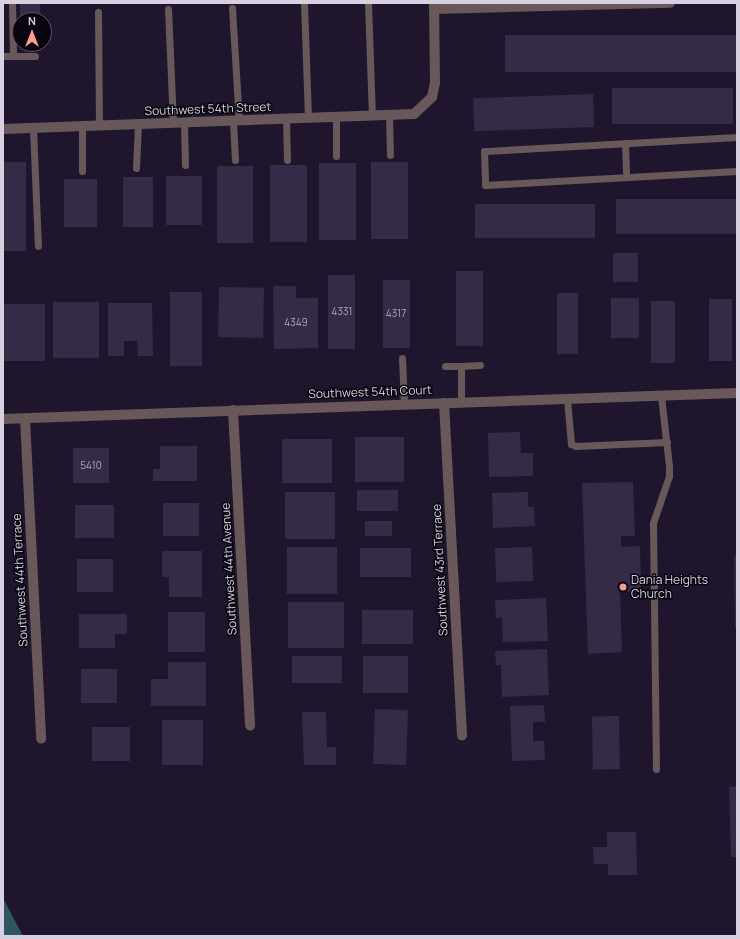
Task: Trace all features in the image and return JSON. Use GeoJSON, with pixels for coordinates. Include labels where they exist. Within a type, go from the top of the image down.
{"type":"FeatureCollection","features":[{"type":"Feature","properties":{"kind":"street"},"geometry":{"type":"LineString","coordinates":[[434,6],[670,3]]}},
{"type":"Feature","properties":{"kind":"street","name":"Southwest 54th Street"},"geometry":{"type":"LineString","coordinates":[[3,130],[414,114],[432,97],[435,83],[434,6]]}},
{"type":"Feature","properties":{"kind":"street","name":"Southwest 54th Court"},"geometry":{"type":"LineString","coordinates":[[3,420],[233,410],[737,393]]}},
{"type":"Feature","properties":{"kind":"street","name":"Southwest 43rd Terrace"},"geometry":{"type":"LineString","coordinates":[[444,403],[462,736]]}},
{"type":"Feature","properties":{"kind":"street","name":"Southwest 44th Avenue"},"geometry":{"type":"LineString","coordinates":[[233,410],[250,726]]}},
{"type":"Feature","properties":{"kind":"street","name":"Southwest 44th Terrace"},"geometry":{"type":"LineString","coordinates":[[25,419],[41,739]]}},
{"type":"Feature","properties":{"kind":"lane"},"geometry":{"type":"LineString","coordinates":[[12,3],[13,55]]}},
{"type":"Feature","properties":{"kind":"lane"},"geometry":{"type":"LineString","coordinates":[[304,3],[308,118]]}},
{"type":"Feature","properties":{"kind":"lane"},"geometry":{"type":"LineString","coordinates":[[368,3],[372,116]]}},
{"type":"Feature","properties":{"kind":"lane"},"geometry":{"type":"LineString","coordinates":[[232,8],[236,121],[234,160]]}},
{"type":"Feature","properties":{"kind":"lane"},"geometry":{"type":"LineString","coordinates":[[168,9],[173,123]]}},
{"type":"Feature","properties":{"kind":"lane"},"geometry":{"type":"LineString","coordinates":[[98,12],[99,126]]}},
{"type":"Feature","properties":{"kind":"lane"},"geometry":{"type":"LineString","coordinates":[[3,56],[35,56]]}},
{"type":"Feature","properties":{"kind":"lane"},"geometry":{"type":"LineString","coordinates":[[389,115],[390,154]]}},
{"type":"Feature","properties":{"kind":"lane"},"geometry":{"type":"LineString","coordinates":[[336,117],[336,156]]}},
{"type":"Feature","properties":{"kind":"lane"},"geometry":{"type":"LineString","coordinates":[[286,119],[287,160]]}},
{"type":"Feature","properties":{"kind":"lane"},"geometry":{"type":"LineString","coordinates":[[184,123],[185,165]]}},
{"type":"Feature","properties":{"kind":"lane"},"geometry":{"type":"LineString","coordinates":[[136,168],[138,124]]}},
{"type":"Feature","properties":{"kind":"lane"},"geometry":{"type":"LineString","coordinates":[[82,127],[82,171]]}},
{"type":"Feature","properties":{"kind":"lane"},"geometry":{"type":"LineString","coordinates":[[33,128],[38,246]]}},
{"type":"Feature","properties":{"kind":"lane"},"geometry":{"type":"LineString","coordinates":[[737,138],[484,151],[485,185],[737,171]]}},
{"type":"Feature","properties":{"kind":"lane"},"geometry":{"type":"LineString","coordinates":[[625,143],[626,176]]}},
{"type":"Feature","properties":{"kind":"lane"},"geometry":{"type":"LineString","coordinates":[[402,358],[404,404]]}},
{"type":"Feature","properties":{"kind":"lane"},"geometry":{"type":"LineString","coordinates":[[445,366],[480,365]]}},
{"type":"Feature","properties":{"kind":"lane"},"geometry":{"type":"LineString","coordinates":[[461,366],[461,402]]}},
{"type":"Feature","properties":{"kind":"lane"},"geometry":{"type":"LineString","coordinates":[[656,770],[653,523],[669,476],[667,442],[661,396]]}},
{"type":"Feature","properties":{"kind":"lane"},"geometry":{"type":"LineString","coordinates":[[567,399],[571,444],[576,446],[667,442]]}},
{"type":"Feature","properties":{"kind":"shaded area"},"geometry":{"type":"Polygon","coordinates":[[[3,898],[14,919],[23,936],[3,936],[3,898]]]}},
{"type":"Feature","properties":{"kind":"building"},"geometry":{"type":"Polygon","coordinates":[[[20,3],[40,3],[40,12],[20,12],[20,3]]]}},
{"type":"Feature","properties":{"kind":"building"},"geometry":{"type":"Polygon","coordinates":[[[505,35],[737,35],[737,72],[505,72],[505,35]]]}},
{"type":"Feature","properties":{"kind":"building"},"geometry":{"type":"Polygon","coordinates":[[[612,88],[733,88],[733,124],[612,124],[612,88]]]}},
{"type":"Feature","properties":{"kind":"building"},"geometry":{"type":"Polygon","coordinates":[[[593,94],[594,127],[474,131],[473,98],[593,94]]]}},
{"type":"Feature","properties":{"kind":"building"},"geometry":{"type":"Polygon","coordinates":[[[3,162],[26,162],[26,251],[3,251],[3,162]]]}},
{"type":"Feature","properties":{"kind":"building"},"geometry":{"type":"Polygon","coordinates":[[[371,162],[408,162],[408,239],[371,239],[371,162]]]}},
{"type":"Feature","properties":{"kind":"building"},"geometry":{"type":"Polygon","coordinates":[[[319,163],[356,163],[356,240],[319,240],[319,163]]]}},
{"type":"Feature","properties":{"kind":"building"},"geometry":{"type":"Polygon","coordinates":[[[270,165],[307,165],[307,242],[270,242],[270,165]]]}},
{"type":"Feature","properties":{"kind":"building"},"geometry":{"type":"Polygon","coordinates":[[[217,166],[253,166],[253,243],[217,243],[217,166]]]}},
{"type":"Feature","properties":{"kind":"building"},"geometry":{"type":"Polygon","coordinates":[[[166,176],[202,176],[202,225],[166,225],[166,176]]]}},
{"type":"Feature","properties":{"kind":"building"},"geometry":{"type":"Polygon","coordinates":[[[123,177],[153,177],[153,227],[123,227],[123,177]]]}},
{"type":"Feature","properties":{"kind":"building"},"geometry":{"type":"Polygon","coordinates":[[[64,179],[97,179],[97,227],[64,227],[64,179]]]}},
{"type":"Feature","properties":{"kind":"building"},"geometry":{"type":"Polygon","coordinates":[[[616,199],[736,199],[736,234],[616,234],[616,199]]]}},
{"type":"Feature","properties":{"kind":"building"},"geometry":{"type":"Polygon","coordinates":[[[475,204],[595,204],[595,238],[475,238],[475,204]]]}},
{"type":"Feature","properties":{"kind":"building"},"geometry":{"type":"Polygon","coordinates":[[[613,253],[638,253],[638,282],[613,282],[613,253]]]}},
{"type":"Feature","properties":{"kind":"building"},"geometry":{"type":"Polygon","coordinates":[[[456,271],[483,271],[483,346],[456,346],[456,271]]]}},
{"type":"Feature","properties":{"kind":"building"},"geometry":{"type":"Polygon","coordinates":[[[328,275],[355,275],[355,349],[328,349],[328,275]]]}},
{"type":"Feature","properties":{"kind":"building"},"geometry":{"type":"Polygon","coordinates":[[[383,280],[410,280],[410,348],[383,348],[383,280]]]}},
{"type":"Feature","properties":{"kind":"building"},"geometry":{"type":"Polygon","coordinates":[[[273,286],[296,286],[296,298],[318,298],[318,348],[274,349],[273,286]]]}},
{"type":"Feature","properties":{"kind":"building"},"geometry":{"type":"Polygon","coordinates":[[[219,287],[264,288],[263,338],[218,337],[219,287]]]}},
{"type":"Feature","properties":{"kind":"building"},"geometry":{"type":"Polygon","coordinates":[[[170,292],[202,292],[202,366],[170,366],[170,292]]]}},
{"type":"Feature","properties":{"kind":"building"},"geometry":{"type":"Polygon","coordinates":[[[557,293],[578,293],[578,354],[557,354],[557,293]]]}},
{"type":"Feature","properties":{"kind":"building"},"geometry":{"type":"Polygon","coordinates":[[[611,298],[639,298],[639,338],[611,338],[611,298]]]}},
{"type":"Feature","properties":{"kind":"building"},"geometry":{"type":"Polygon","coordinates":[[[709,299],[732,299],[732,361],[709,361],[709,299]]]}},
{"type":"Feature","properties":{"kind":"building"},"geometry":{"type":"Polygon","coordinates":[[[651,301],[675,301],[675,363],[651,363],[651,301]]]}},
{"type":"Feature","properties":{"kind":"building"},"geometry":{"type":"Polygon","coordinates":[[[53,302],[99,302],[99,358],[53,358],[53,302]]]}},
{"type":"Feature","properties":{"kind":"building"},"geometry":{"type":"Polygon","coordinates":[[[108,303],[152,303],[153,356],[138,356],[137,341],[124,341],[124,356],[108,356],[108,303]]]}},
{"type":"Feature","properties":{"kind":"building"},"geometry":{"type":"Polygon","coordinates":[[[3,304],[45,304],[45,361],[3,361],[3,304]]]}},
{"type":"Feature","properties":{"kind":"building"},"geometry":{"type":"Polygon","coordinates":[[[520,432],[521,453],[533,453],[533,476],[489,477],[488,433],[520,432]]]}},
{"type":"Feature","properties":{"kind":"building"},"geometry":{"type":"Polygon","coordinates":[[[355,437],[404,437],[404,482],[355,482],[355,437]]]}},
{"type":"Feature","properties":{"kind":"building"},"geometry":{"type":"Polygon","coordinates":[[[282,439],[332,439],[332,483],[282,483],[282,439]]]}},
{"type":"Feature","properties":{"kind":"building"},"geometry":{"type":"Polygon","coordinates":[[[160,446],[197,446],[197,481],[153,481],[153,469],[160,469],[160,446]]]}},
{"type":"Feature","properties":{"kind":"building"},"geometry":{"type":"Polygon","coordinates":[[[73,448],[109,448],[109,483],[73,483],[73,448]]]}},
{"type":"Feature","properties":{"kind":"building"},"geometry":{"type":"Polygon","coordinates":[[[633,482],[635,536],[621,536],[621,547],[640,546],[641,591],[620,592],[622,652],[588,654],[582,483],[633,482]]]}},
{"type":"Feature","properties":{"kind":"building"},"geometry":{"type":"Polygon","coordinates":[[[357,490],[398,490],[398,511],[357,511],[357,490]]]}},
{"type":"Feature","properties":{"kind":"building"},"geometry":{"type":"Polygon","coordinates":[[[285,492],[335,492],[335,539],[285,539],[285,492]]]}},
{"type":"Feature","properties":{"kind":"building"},"geometry":{"type":"Polygon","coordinates":[[[528,492],[528,507],[534,507],[535,526],[493,528],[492,493],[528,492]]]}},
{"type":"Feature","properties":{"kind":"building"},"geometry":{"type":"Polygon","coordinates":[[[163,503],[199,503],[199,536],[163,536],[163,503]]]}},
{"type":"Feature","properties":{"kind":"building"},"geometry":{"type":"Polygon","coordinates":[[[75,505],[114,505],[114,538],[75,538],[75,505]]]}},
{"type":"Feature","properties":{"kind":"building"},"geometry":{"type":"Polygon","coordinates":[[[365,521],[392,521],[392,536],[365,536],[365,521]]]}},
{"type":"Feature","properties":{"kind":"building"},"geometry":{"type":"Polygon","coordinates":[[[287,547],[337,547],[337,594],[287,594],[287,547]]]}},
{"type":"Feature","properties":{"kind":"building"},"geometry":{"type":"Polygon","coordinates":[[[532,547],[533,581],[496,582],[495,548],[532,547]]]}},
{"type":"Feature","properties":{"kind":"building"},"geometry":{"type":"Polygon","coordinates":[[[360,548],[411,548],[411,577],[360,577],[360,548]]]}},
{"type":"Feature","properties":{"kind":"building"},"geometry":{"type":"Polygon","coordinates":[[[162,551],[202,551],[202,597],[169,597],[169,577],[162,577],[162,551]]]}},
{"type":"Feature","properties":{"kind":"building"},"geometry":{"type":"Polygon","coordinates":[[[737,555],[737,627],[735,627],[734,556],[737,555]]]}},
{"type":"Feature","properties":{"kind":"building"},"geometry":{"type":"Polygon","coordinates":[[[77,559],[113,559],[113,592],[77,592],[77,559]]]}},
{"type":"Feature","properties":{"kind":"building"},"geometry":{"type":"Polygon","coordinates":[[[546,598],[548,641],[503,642],[502,617],[496,618],[495,600],[546,598]]]}},
{"type":"Feature","properties":{"kind":"building"},"geometry":{"type":"Polygon","coordinates":[[[288,602],[344,602],[344,648],[288,648],[288,602]]]}},
{"type":"Feature","properties":{"kind":"building"},"geometry":{"type":"Polygon","coordinates":[[[362,610],[413,610],[413,644],[362,644],[362,610]]]}},
{"type":"Feature","properties":{"kind":"building"},"geometry":{"type":"Polygon","coordinates":[[[168,612],[205,612],[205,652],[168,652],[168,612]]]}},
{"type":"Feature","properties":{"kind":"building"},"geometry":{"type":"Polygon","coordinates":[[[79,614],[127,614],[127,634],[115,634],[115,648],[79,648],[79,614]]]}},
{"type":"Feature","properties":{"kind":"building"},"geometry":{"type":"Polygon","coordinates":[[[547,649],[549,695],[502,697],[501,665],[496,665],[495,651],[547,649]]]}},
{"type":"Feature","properties":{"kind":"building"},"geometry":{"type":"Polygon","coordinates":[[[292,656],[342,656],[342,683],[292,683],[292,656]]]}},
{"type":"Feature","properties":{"kind":"building"},"geometry":{"type":"Polygon","coordinates":[[[363,656],[408,656],[408,693],[363,693],[363,656]]]}},
{"type":"Feature","properties":{"kind":"building"},"geometry":{"type":"Polygon","coordinates":[[[168,662],[206,662],[206,706],[151,706],[151,679],[168,679],[168,662]]]}},
{"type":"Feature","properties":{"kind":"building"},"geometry":{"type":"Polygon","coordinates":[[[81,669],[117,669],[117,703],[81,703],[81,669]]]}},
{"type":"Feature","properties":{"kind":"building"},"geometry":{"type":"Polygon","coordinates":[[[544,705],[545,722],[533,722],[533,741],[544,741],[545,760],[512,761],[510,706],[544,705]]]}},
{"type":"Feature","properties":{"kind":"building"},"geometry":{"type":"Polygon","coordinates":[[[375,709],[408,710],[406,765],[373,764],[375,709]]]}},
{"type":"Feature","properties":{"kind":"building"},"geometry":{"type":"Polygon","coordinates":[[[302,712],[326,712],[327,747],[336,747],[336,765],[304,765],[302,712]]]}},
{"type":"Feature","properties":{"kind":"building"},"geometry":{"type":"Polygon","coordinates":[[[592,716],[619,716],[620,769],[593,769],[592,716]]]}},
{"type":"Feature","properties":{"kind":"building"},"geometry":{"type":"Polygon","coordinates":[[[162,720],[203,720],[203,765],[162,765],[162,720]]]}},
{"type":"Feature","properties":{"kind":"building"},"geometry":{"type":"Polygon","coordinates":[[[92,727],[130,727],[130,761],[92,761],[92,727]]]}},
{"type":"Feature","properties":{"kind":"building"},"geometry":{"type":"Polygon","coordinates":[[[737,786],[737,857],[731,857],[729,787],[737,786]]]}},
{"type":"Feature","properties":{"kind":"building"},"geometry":{"type":"Polygon","coordinates":[[[607,832],[636,832],[637,875],[608,875],[608,864],[594,864],[593,847],[607,847],[607,832]]]}},
{"type":"Feature","properties":{"kind":"place","name":"Dania Heights Church"},"geometry":{"type":"Point","coordinates":[623,587]}}]}
